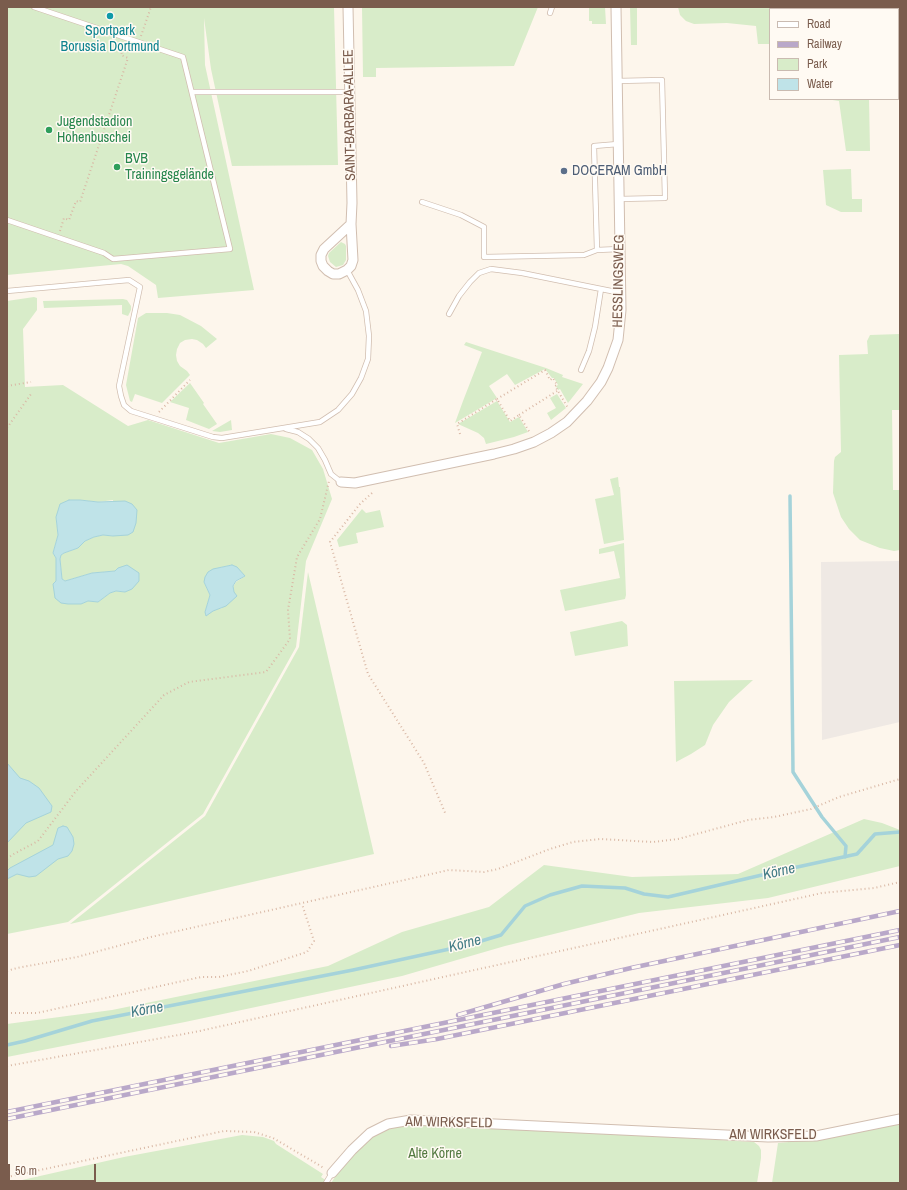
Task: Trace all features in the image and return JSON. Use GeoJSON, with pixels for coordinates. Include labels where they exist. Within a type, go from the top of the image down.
{"type":"FeatureCollection","features":[{"type":"Feature","properties":{"kind":"street","name":"SAINT-BARBARA-ALLEE"},"geometry":{"type":"LineString","coordinates":[[347,270],[351,266],[353,260],[350,224],[352,203],[348,7]]}},
{"type":"Feature","properties":{"kind":"street","name":"HESSLINGSWEG"},"geometry":{"type":"LineString","coordinates":[[341,482],[355,483],[514,449],[534,442],[567,422],[595,392],[608,368],[618,340],[620,325],[621,293],[616,7]]}},
{"type":"Feature","properties":{"kind":"street"},"geometry":{"type":"LineString","coordinates":[[347,270],[339,274],[333,274],[323,266],[321,255],[324,249],[350,224]]}},
{"type":"Feature","properties":{"kind":"street","name":"AM WIRKSFELD"},"geometry":{"type":"LineString","coordinates":[[332,1172],[370,1133],[388,1124],[412,1120],[768,1137],[816,1136],[900,1119]]}},
{"type":"Feature","properties":{"kind":"lane"},"geometry":{"type":"LineString","coordinates":[[7,220],[104,253],[113,259],[230,249],[183,58],[34,7]]}},
{"type":"Feature","properties":{"kind":"lane"},"geometry":{"type":"LineString","coordinates":[[550,13],[552,7]]}},
{"type":"Feature","properties":{"kind":"lane"},"geometry":{"type":"LineString","coordinates":[[618,80],[662,80],[665,190],[665,198],[619,199]]}},
{"type":"Feature","properties":{"kind":"lane"},"geometry":{"type":"LineString","coordinates":[[192,92],[350,92]]}},
{"type":"Feature","properties":{"kind":"lane"},"geometry":{"type":"LineString","coordinates":[[597,250],[594,146],[618,144]]}},
{"type":"Feature","properties":{"kind":"lane"},"geometry":{"type":"LineString","coordinates":[[422,202],[461,215],[484,227],[484,257],[584,255],[597,250],[620,249]]}},
{"type":"Feature","properties":{"kind":"lane"},"geometry":{"type":"LineString","coordinates":[[449,314],[459,296],[470,282],[479,273],[491,269],[522,273],[621,293]]}},
{"type":"Feature","properties":{"kind":"lane"},"geometry":{"type":"LineString","coordinates":[[7,291],[129,280],[140,287],[119,386],[124,405],[131,411],[213,437],[222,438],[320,422],[338,410],[352,394],[361,378],[368,358],[369,336],[366,311],[358,290],[347,270]]}},
{"type":"Feature","properties":{"kind":"lane"},"geometry":{"type":"LineString","coordinates":[[581,370],[589,351],[595,327],[601,289]]}},
{"type":"Feature","properties":{"kind":"lane"},"geometry":{"type":"LineString","coordinates":[[282,428],[298,432],[309,439],[318,448],[331,474],[341,482]]}},
{"type":"Feature","properties":{"kind":"lane"},"geometry":{"type":"LineString","coordinates":[[326,1183],[332,1172]]}},
{"type":"Feature","properties":{"kind":"path"},"geometry":{"type":"LineString","coordinates":[[138,42],[151,7]]}},
{"type":"Feature","properties":{"kind":"path"},"geometry":{"type":"LineString","coordinates":[[57,238],[64,218],[69,220],[76,201],[80,202],[128,58],[121,55]]}},
{"type":"Feature","properties":{"kind":"path"},"geometry":{"type":"LineString","coordinates":[[460,434],[457,424],[545,370],[550,380],[553,378],[557,385],[555,386],[568,409]]}},
{"type":"Feature","properties":{"kind":"path"},"geometry":{"type":"LineString","coordinates":[[153,418],[190,380]]}},
{"type":"Feature","properties":{"kind":"path"},"geometry":{"type":"LineString","coordinates":[[7,386],[31,382]]}},
{"type":"Feature","properties":{"kind":"path"},"geometry":{"type":"LineString","coordinates":[[497,399],[510,421],[558,391]]}},
{"type":"Feature","properties":{"kind":"path"},"geometry":{"type":"LineString","coordinates":[[7,428],[31,394]]}},
{"type":"Feature","properties":{"kind":"path"},"geometry":{"type":"LineString","coordinates":[[520,415],[531,434]]}},
{"type":"Feature","properties":{"kind":"path"},"geometry":{"type":"LineString","coordinates":[[7,859],[38,841],[76,791],[164,695],[189,682],[266,672],[290,639],[288,610],[297,557],[320,519],[331,474]]}},
{"type":"Feature","properties":{"kind":"path"},"geometry":{"type":"LineString","coordinates":[[372,493],[360,504],[330,542],[368,674],[424,763],[446,815]]}},
{"type":"Feature","properties":{"kind":"path"},"geometry":{"type":"LineString","coordinates":[[7,971],[77,957],[151,937],[449,870],[484,872],[498,869],[550,849],[573,842],[600,839],[653,842],[678,838],[748,820],[774,817],[811,809],[839,797],[900,779]]}},
{"type":"Feature","properties":{"kind":"path"},"geometry":{"type":"LineString","coordinates":[[7,1066],[195,1032],[822,893],[874,888],[900,882]]}},
{"type":"Feature","properties":{"kind":"path"},"geometry":{"type":"LineString","coordinates":[[7,1013],[37,1013],[201,977],[219,977],[248,971],[308,952],[314,941],[302,904]]}},
{"type":"Feature","properties":{"kind":"path"},"geometry":{"type":"LineString","coordinates":[[7,1177],[224,1132],[254,1132],[273,1138],[332,1172]]}},
{"type":"Feature","properties":{"kind":"shaded area"},"geometry":{"type":"Polygon","coordinates":[[[900,561],[900,722],[822,740],[821,562],[900,561]]]}},
{"type":"Feature","properties":{"kind":"green space","name":"BVB Trainingsgelände"},"geometry":{"type":"Polygon","coordinates":[[[7,7],[334,7],[338,165],[232,166],[211,69],[204,18],[205,65],[254,290],[158,298],[156,285],[128,266],[121,264],[7,275],[7,7]]]}},
{"type":"Feature","properties":{"kind":"green space"},"geometry":{"type":"Polygon","coordinates":[[[362,7],[538,7],[514,66],[376,68],[376,77],[363,77],[362,7]]]}},
{"type":"Feature","properties":{"kind":"green space"},"geometry":{"type":"Polygon","coordinates":[[[589,7],[605,7],[606,24],[592,24],[592,21],[589,21],[589,7]]]}},
{"type":"Feature","properties":{"kind":"green space"},"geometry":{"type":"Polygon","coordinates":[[[630,7],[637,7],[637,45],[631,45],[630,7]]]}},
{"type":"Feature","properties":{"kind":"green space"},"geometry":{"type":"Polygon","coordinates":[[[678,7],[779,7],[769,8],[769,44],[758,44],[756,26],[727,23],[694,24],[686,21],[680,15],[678,7]]]}},
{"type":"Feature","properties":{"kind":"green space"},"geometry":{"type":"Polygon","coordinates":[[[899,15],[900,15],[899,66],[899,15]]]}},
{"type":"Feature","properties":{"kind":"green space"},"geometry":{"type":"Polygon","coordinates":[[[832,100],[869,100],[870,151],[846,151],[839,101],[832,100]]]}},
{"type":"Feature","properties":{"kind":"green space"},"geometry":{"type":"Polygon","coordinates":[[[851,169],[852,199],[862,199],[862,212],[841,212],[826,205],[823,170],[851,169]]]}},
{"type":"Feature","properties":{"kind":"green space"},"geometry":{"type":"Polygon","coordinates":[[[341,242],[346,246],[346,260],[343,265],[336,267],[330,262],[328,256],[329,253],[341,242]]]}},
{"type":"Feature","properties":{"kind":"green space"},"geometry":{"type":"Polygon","coordinates":[[[34,297],[37,298],[37,310],[23,329],[25,387],[63,385],[128,426],[148,420],[219,443],[271,434],[290,438],[312,450],[323,469],[332,499],[306,561],[296,647],[203,814],[68,922],[7,934],[7,301],[34,297]],[[80,500],[56,517],[58,535],[53,553],[56,558],[56,581],[53,584],[80,604],[88,601],[98,602],[110,593],[116,591],[125,592],[115,571],[92,573],[65,581],[62,579],[61,555],[78,548],[85,541],[94,537],[103,535],[113,536],[113,500],[98,502],[80,500]],[[232,565],[219,568],[204,582],[210,595],[205,612],[222,608],[234,592],[233,587],[236,582],[245,576],[232,565]]]}},
{"type":"Feature","properties":{"kind":"green space"},"geometry":{"type":"Polygon","coordinates":[[[127,300],[131,306],[128,316],[122,314],[122,305],[44,308],[43,301],[127,300]]]}},
{"type":"Feature","properties":{"kind":"green space"},"geometry":{"type":"Polygon","coordinates":[[[146,313],[167,313],[180,315],[201,326],[217,339],[206,348],[197,340],[192,339],[185,340],[180,343],[176,355],[177,361],[180,366],[190,375],[162,403],[135,394],[132,402],[130,401],[126,385],[138,318],[146,313]]]}},
{"type":"Feature","properties":{"kind":"green space"},"geometry":{"type":"Polygon","coordinates":[[[900,334],[900,410],[892,410],[893,490],[900,490],[900,550],[894,551],[880,548],[860,540],[849,529],[841,517],[833,493],[834,461],[835,457],[841,452],[839,355],[868,354],[867,341],[870,335],[900,334]]]}},
{"type":"Feature","properties":{"kind":"green space"},"geometry":{"type":"Polygon","coordinates":[[[466,342],[546,368],[563,375],[562,377],[583,384],[568,403],[560,389],[558,390],[556,386],[558,385],[554,378],[552,378],[545,369],[515,385],[507,374],[489,386],[497,398],[455,423],[482,352],[464,345],[466,342]]]}},
{"type":"Feature","properties":{"kind":"green space"},"geometry":{"type":"Polygon","coordinates":[[[190,383],[217,424],[209,429],[186,420],[189,408],[170,402],[190,383]]]}},
{"type":"Feature","properties":{"kind":"green space"},"geometry":{"type":"Polygon","coordinates":[[[557,394],[566,408],[551,420],[547,413],[556,408],[550,398],[557,394]]]}},
{"type":"Feature","properties":{"kind":"green space"},"geometry":{"type":"Polygon","coordinates":[[[497,401],[510,422],[519,417],[528,432],[486,444],[484,438],[478,433],[458,424],[497,401]]]}},
{"type":"Feature","properties":{"kind":"green space"},"geometry":{"type":"Polygon","coordinates":[[[231,420],[232,430],[220,432],[212,431],[231,420]]]}},
{"type":"Feature","properties":{"kind":"green space"},"geometry":{"type":"Polygon","coordinates":[[[618,477],[624,540],[604,544],[595,499],[614,495],[610,479],[618,477]]]}},
{"type":"Feature","properties":{"kind":"green space"},"geometry":{"type":"Polygon","coordinates":[[[362,509],[366,513],[380,510],[384,527],[356,533],[358,543],[339,547],[337,540],[362,509]]]}},
{"type":"Feature","properties":{"kind":"green space"},"geometry":{"type":"Polygon","coordinates":[[[624,543],[625,599],[565,611],[560,590],[620,578],[614,551],[599,554],[599,549],[624,543]]]}},
{"type":"Feature","properties":{"kind":"green space"},"geometry":{"type":"Polygon","coordinates":[[[308,572],[374,854],[70,924],[205,816],[299,647],[308,572]]]}},
{"type":"Feature","properties":{"kind":"green space"},"geometry":{"type":"Polygon","coordinates":[[[622,621],[627,625],[628,646],[575,656],[570,632],[622,621]]]}},
{"type":"Feature","properties":{"kind":"green space"},"geometry":{"type":"Polygon","coordinates":[[[753,680],[729,702],[713,725],[705,745],[676,762],[674,681],[753,680]]]}},
{"type":"Feature","properties":{"kind":"green space"},"geometry":{"type":"Polygon","coordinates":[[[864,819],[882,823],[900,830],[900,866],[768,898],[639,913],[505,946],[402,976],[185,1022],[7,1057],[7,1024],[112,1010],[328,966],[402,932],[489,907],[544,865],[632,877],[738,874],[864,819]]]}},
{"type":"Feature","properties":{"kind":"green space","name":"Alte Körne"},"geometry":{"type":"Polygon","coordinates":[[[406,1124],[490,1127],[754,1142],[761,1150],[761,1158],[757,1183],[331,1183],[348,1158],[368,1139],[383,1131],[406,1124]]]}},
{"type":"Feature","properties":{"kind":"green space"},"geometry":{"type":"Polygon","coordinates":[[[900,1124],[900,1183],[772,1183],[778,1143],[831,1138],[900,1124]]]}},
{"type":"Feature","properties":{"kind":"green space"},"geometry":{"type":"Polygon","coordinates":[[[242,1135],[263,1137],[274,1141],[276,1144],[323,1174],[321,1177],[330,1183],[9,1183],[124,1157],[242,1135]]]}},
{"type":"Feature","properties":{"kind":"water"},"geometry":{"type":"Polygon","coordinates":[[[69,500],[98,502],[125,501],[132,504],[137,510],[136,523],[133,532],[128,535],[103,535],[94,537],[85,541],[78,548],[61,555],[62,579],[65,581],[92,573],[115,571],[118,568],[127,565],[139,573],[139,581],[132,589],[125,592],[116,591],[110,593],[98,602],[88,601],[81,604],[61,603],[55,598],[53,584],[56,581],[56,558],[53,553],[58,535],[56,517],[60,504],[69,500]]]}},
{"type":"Feature","properties":{"kind":"water"},"geometry":{"type":"Polygon","coordinates":[[[232,565],[237,567],[245,576],[236,581],[233,586],[234,592],[237,596],[226,606],[213,611],[206,616],[205,612],[210,595],[204,582],[205,577],[208,572],[213,569],[232,565]]]}},
{"type":"Feature","properties":{"kind":"water"},"geometry":{"type":"Polygon","coordinates":[[[7,763],[20,778],[29,781],[39,788],[52,806],[51,812],[26,823],[7,843],[7,763]]]}},
{"type":"Feature","properties":{"kind":"water"},"geometry":{"type":"Polygon","coordinates":[[[63,826],[67,827],[73,837],[74,844],[72,851],[68,856],[58,859],[36,876],[29,877],[17,874],[7,879],[7,871],[10,868],[53,845],[58,828],[63,826]]]}},
{"type":"Feature","properties":{"kind":"waterway"},"geometry":{"type":"LineString","coordinates":[[790,496],[793,772],[822,817],[846,846],[845,857]]}},
{"type":"Feature","properties":{"kind":"waterway","name":"Körne"},"geometry":{"type":"LineString","coordinates":[[7,1045],[92,1021],[353,970],[468,945],[501,935],[525,906],[550,895],[582,886],[625,888],[644,894],[668,897],[857,854],[875,834],[900,832]]}},
{"type":"Feature","properties":{"kind":"railway"},"geometry":{"type":"LineString","coordinates":[[458,1015],[564,984],[631,968],[900,911]]}},
{"type":"Feature","properties":{"kind":"railway"},"geometry":{"type":"LineString","coordinates":[[7,1112],[900,930]]}},
{"type":"Feature","properties":{"kind":"railway"},"geometry":{"type":"LineString","coordinates":[[7,1119],[900,937]]}},
{"type":"Feature","properties":{"kind":"railway"},"geometry":{"type":"LineString","coordinates":[[391,1046],[437,1039],[900,945]]}},
{"type":"Feature","properties":{"kind":"place","name":"Sportpark Borussia Dortmund"},"geometry":{"type":"Point","coordinates":[110,16]}},
{"type":"Feature","properties":{"kind":"place","name":"Jugendstadion Hohenbuschei"},"geometry":{"type":"Point","coordinates":[49,130]}},
{"type":"Feature","properties":{"kind":"place","name":"BVB Trainingsgelände"},"geometry":{"type":"Point","coordinates":[117,167]}},
{"type":"Feature","properties":{"kind":"place","name":"DOCERAM GmbH"},"geometry":{"type":"Point","coordinates":[564,171]}}]}
